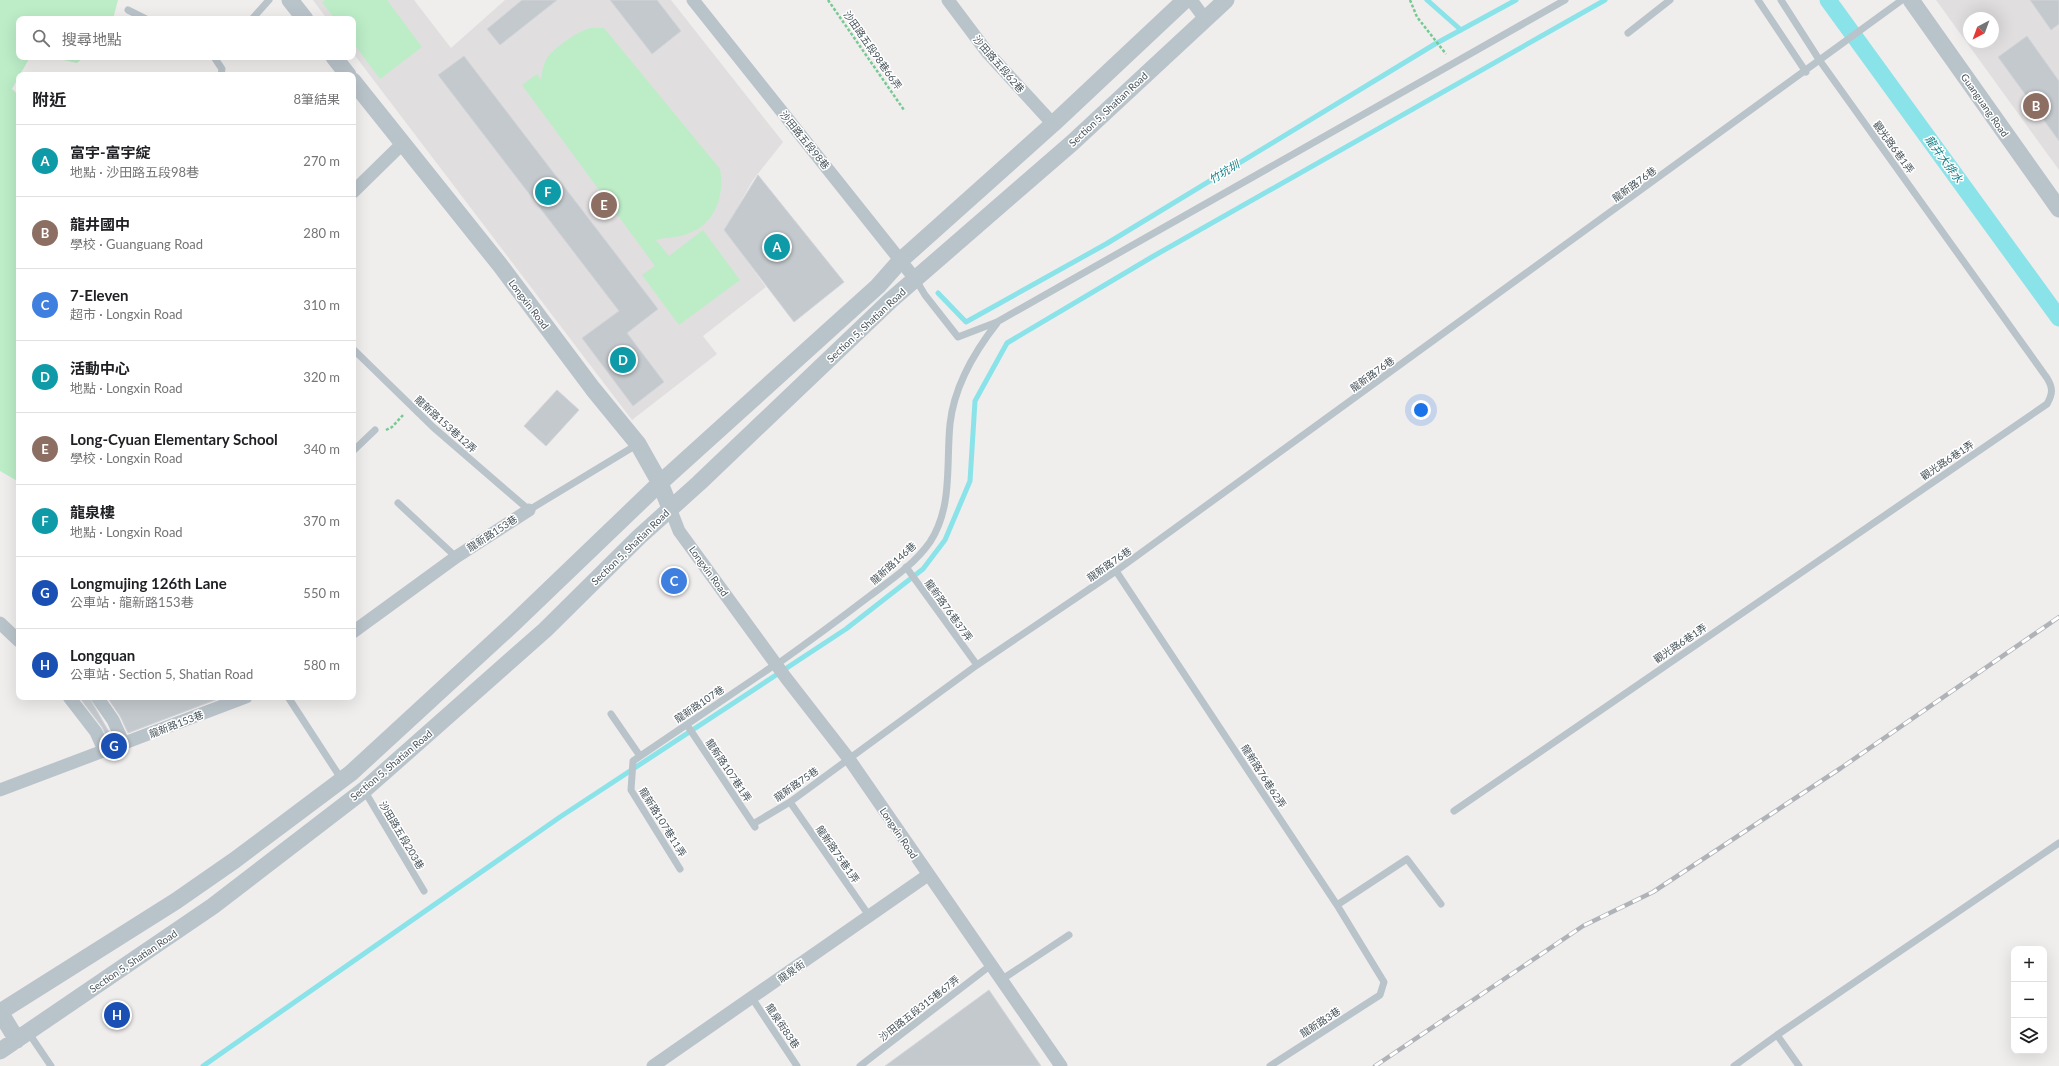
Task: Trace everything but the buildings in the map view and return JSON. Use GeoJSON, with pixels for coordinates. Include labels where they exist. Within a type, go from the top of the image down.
{"type":"FeatureCollection","features":[{"type":"Feature","properties":{"kind":"street"},"geometry":{"type":"LineString","coordinates":[[290,0],[303,16]]}},
{"type":"Feature","properties":{"kind":"street","name":"沙田路五段98巷"},"geometry":{"type":"LineString","coordinates":[[693,0],[916,280]]}},
{"type":"Feature","properties":{"kind":"street","name":"沙田路五段62巷"},"geometry":{"type":"LineString","coordinates":[[948,0],[987,52],[1053,124]]}},
{"type":"Feature","properties":{"kind":"street","name":"Section 5, Shatian Road"},"geometry":{"type":"LineString","coordinates":[[0,1012],[176,901],[235,860],[342,780],[513,624],[660,482],[878,286],[901,260],[1053,124],[1185,0]]}},
{"type":"Feature","properties":{"kind":"street"},"geometry":{"type":"LineString","coordinates":[[1190,0],[1205,19]]}},
{"type":"Feature","properties":{"kind":"street","name":"Section 5, Shatian Road"},"geometry":{"type":"LineString","coordinates":[[0,1051],[213,906],[359,794],[545,630],[638,537],[700,483],[891,300],[916,280],[1072,143],[1226,0]]}},
{"type":"Feature","properties":{"kind":"street","name":"Guanguang Road"},"geometry":{"type":"LineString","coordinates":[[1904,1],[2059,209]]}},
{"type":"Feature","properties":{"kind":"street"},"geometry":{"type":"LineString","coordinates":[[336,60],[346,72]]}},
{"type":"Feature","properties":{"kind":"street","name":"Longxin Road"},"geometry":{"type":"LineString","coordinates":[[356,85],[500,265],[593,389],[638,444],[660,482],[679,531],[776,665],[849,759],[1061,1066]]}},
{"type":"Feature","properties":{"kind":"street"},"geometry":{"type":"LineString","coordinates":[[356,189],[402,144]]}},
{"type":"Feature","properties":{"kind":"street","name":"龍新路153巷"},"geometry":{"type":"LineString","coordinates":[[356,630],[456,557],[529,510]]}},
{"type":"Feature","properties":{"kind":"street"},"geometry":{"type":"LineString","coordinates":[[0,623],[16,638]]}},
{"type":"Feature","properties":{"kind":"street"},"geometry":{"type":"LineString","coordinates":[[71,700],[96,732],[104,750]]}},
{"type":"Feature","properties":{"kind":"street"},"geometry":{"type":"LineString","coordinates":[[100,700],[113,720],[124,744]]}},
{"type":"Feature","properties":{"kind":"street","name":"龍新路153巷"},"geometry":{"type":"LineString","coordinates":[[0,790],[238,700]]}},
{"type":"Feature","properties":{"kind":"street"},"geometry":{"type":"LineString","coordinates":[[342,780],[359,794]]}},
{"type":"Feature","properties":{"kind":"street","name":"龍泉街"},"geometry":{"type":"LineString","coordinates":[[653,1066],[870,917],[928,875]]}},
{"type":"Feature","properties":{"kind":"street"},"geometry":{"type":"LineString","coordinates":[[0,1012],[23,1036]]}},
{"type":"Feature","properties":{"kind":"lane"},"geometry":{"type":"LineString","coordinates":[[255,16],[269,0]]}},
{"type":"Feature","properties":{"kind":"lane"},"geometry":{"type":"LineString","coordinates":[[916,280],[925,295],[958,337],[997,322],[1565,0]]}},
{"type":"Feature","properties":{"kind":"lane"},"geometry":{"type":"LineString","coordinates":[[1628,33],[1670,0]]}},
{"type":"Feature","properties":{"kind":"lane"},"geometry":{"type":"LineString","coordinates":[[1758,0],[1806,72]]}},
{"type":"Feature","properties":{"kind":"lane","name":"觀光路6巷1弄"},"geometry":{"type":"LineString","coordinates":[[1454,811],[2047,404],[2052,394],[2052,387],[2047,378],[1820,61],[1781,0]]}},
{"type":"Feature","properties":{"kind":"lane","name":"龍新路76巷"},"geometry":{"type":"LineString","coordinates":[[849,759],[977,665],[1116,571],[1904,1]]}},
{"type":"Feature","properties":{"kind":"lane"},"geometry":{"type":"LineString","coordinates":[[128,10],[140,16]]}},
{"type":"Feature","properties":{"kind":"lane"},"geometry":{"type":"LineString","coordinates":[[216,60],[222,69],[222,72]]}},
{"type":"Feature","properties":{"kind":"lane","name":"龍新路146巷"},"geometry":{"type":"LineString","coordinates":[[776,665],[907,569],[930,542],[941,518],[948,479],[950,423],[958,395],[975,356],[997,322]]}},
{"type":"Feature","properties":{"kind":"lane","name":"龍新路153巷12弄"},"geometry":{"type":"LineString","coordinates":[[356,352],[411,406],[529,510]]}},
{"type":"Feature","properties":{"kind":"lane"},"geometry":{"type":"LineString","coordinates":[[356,448],[375,430]]}},
{"type":"Feature","properties":{"kind":"lane","name":"龍新路153巷"},"geometry":{"type":"LineString","coordinates":[[529,510],[638,444]]}},
{"type":"Feature","properties":{"kind":"lane"},"geometry":{"type":"LineString","coordinates":[[398,503],[456,557]]}},
{"type":"Feature","properties":{"kind":"lane","name":"龍新路76巷37弄"},"geometry":{"type":"LineString","coordinates":[[907,569],[977,665]]}},
{"type":"Feature","properties":{"kind":"lane","name":"龍新路76巷62弄"},"geometry":{"type":"LineString","coordinates":[[1116,571],[1337,905],[1384,982],[1380,995]]}},
{"type":"Feature","properties":{"kind":"lane","name":"龍新路107巷"},"geometry":{"type":"LineString","coordinates":[[634,761],[776,665]]}},
{"type":"Feature","properties":{"kind":"lane"},"geometry":{"type":"LineString","coordinates":[[290,700],[342,780]]}},
{"type":"Feature","properties":{"kind":"lane"},"geometry":{"type":"LineString","coordinates":[[611,714],[640,756]]}},
{"type":"Feature","properties":{"kind":"lane","name":"龍新路107巷1弄"},"geometry":{"type":"LineString","coordinates":[[687,725],[754,826]]}},
{"type":"Feature","properties":{"kind":"lane","name":"龍新路75巷"},"geometry":{"type":"LineString","coordinates":[[754,826],[849,759]]}},
{"type":"Feature","properties":{"kind":"lane","name":"龍新路107巷11弄"},"geometry":{"type":"LineString","coordinates":[[634,761],[631,790],[680,869]]}},
{"type":"Feature","properties":{"kind":"lane","name":"沙田路五段203巷"},"geometry":{"type":"LineString","coordinates":[[359,794],[424,891]]}},
{"type":"Feature","properties":{"kind":"lane","name":"龍新路75巷1弄"},"geometry":{"type":"LineString","coordinates":[[790,802],[870,917]]}},
{"type":"Feature","properties":{"kind":"lane"},"geometry":{"type":"LineString","coordinates":[[1734,1066],[1777,1035],[2059,843]]}},
{"type":"Feature","properties":{"kind":"lane"},"geometry":{"type":"LineString","coordinates":[[1337,905],[1407,858],[1440,904]]}},
{"type":"Feature","properties":{"kind":"lane"},"geometry":{"type":"LineString","coordinates":[[1001,980],[1069,935]]}},
{"type":"Feature","properties":{"kind":"lane","name":"沙田路五段315巷67弄"},"geometry":{"type":"LineString","coordinates":[[860,1066],[991,965]]}},
{"type":"Feature","properties":{"kind":"lane","name":"龍新路3巷"},"geometry":{"type":"LineString","coordinates":[[1270,1066],[1380,995]]}},
{"type":"Feature","properties":{"kind":"lane","name":"龍泉街83巷"},"geometry":{"type":"LineString","coordinates":[[752,998],[797,1066]]}},
{"type":"Feature","properties":{"kind":"lane"},"geometry":{"type":"LineString","coordinates":[[1777,1035],[1799,1066]]}},
{"type":"Feature","properties":{"kind":"lane"},"geometry":{"type":"LineString","coordinates":[[23,1036],[51,1066]]}},
{"type":"Feature","properties":{"kind":"path","name":"沙田路五段98巷66弄"},"geometry":{"type":"LineString","coordinates":[[828,0],[904,110]]}},
{"type":"Feature","properties":{"kind":"path"},"geometry":{"type":"LineString","coordinates":[[1410,0],[1417,17],[1444,50]]}},
{"type":"Feature","properties":{"kind":"path"},"geometry":{"type":"LineString","coordinates":[[375,430],[392,427],[411,406]]}},
{"type":"Feature","properties":{"kind":"shaded area"},"geometry":{"type":"Polygon","coordinates":[[[313,0],[414,0],[451,48],[505,0],[671,0],[783,142],[753,180],[725,230],[766,287],[703,336],[717,354],[632,420],[356,57],[356,16],[325,16],[313,0]]]}},
{"type":"Feature","properties":{"kind":"shaded area"},"geometry":{"type":"Polygon","coordinates":[[[1936,0],[2059,0],[2059,170],[1971,48],[1999,48],[1999,12],[1963,12],[1963,37],[1936,0]]]}},
{"type":"Feature","properties":{"kind":"green space"},"geometry":{"type":"Polygon","coordinates":[[[0,0],[118,0],[114,16],[16,16],[16,60],[28,60],[22,72],[16,72],[16,82],[12,89],[16,92],[16,480],[0,471],[0,0]]]}},
{"type":"Feature","properties":{"kind":"green space"},"geometry":{"type":"Polygon","coordinates":[[[325,0],[387,0],[422,47],[380,79],[356,47],[356,16],[333,16],[322,2],[325,0]]]}},
{"type":"Feature","properties":{"kind":"green space"},"geometry":{"type":"Polygon","coordinates":[[[591,28],[604,28],[720,169],[721,189],[719,199],[711,217],[705,224],[697,230],[683,235],[656,240],[669,256],[703,230],[740,280],[679,325],[642,275],[655,266],[522,85],[537,74],[541,80],[542,71],[550,54],[580,32],[591,28]]]}},
{"type":"Feature","properties":{"kind":"green space"},"geometry":{"type":"Polygon","coordinates":[[[64,60],[80,60],[77,63],[64,60]]]}},
{"type":"Feature","properties":{"kind":"waterway"},"geometry":{"type":"LineString","coordinates":[[1427,0],[1461,30]]}},
{"type":"Feature","properties":{"kind":"waterway","name":"竹坑圳"},"geometry":{"type":"LineString","coordinates":[[938,293],[966,322],[1106,244],[1435,44],[1516,0]]}},
{"type":"Feature","properties":{"kind":"waterway"},"geometry":{"type":"LineString","coordinates":[[203,1066],[560,817],[846,629],[923,569],[945,540],[970,481],[975,401],[1007,343],[1152,257],[1605,0]]}},
{"type":"Feature","properties":{"kind":"waterway","name":"龍井大排水"},"geometry":{"type":"LineString","coordinates":[[1828,0],[2059,318]]}},
{"type":"Feature","properties":{"kind":"railway"},"geometry":{"type":"LineString","coordinates":[[1375,1066],[1583,926],[1653,892],[1841,768],[2059,617]]}},
{"type":"Feature","properties":{"kind":"place","name":"龍井國中"},"geometry":{"type":"Point","coordinates":[2036,106]}},
{"type":"Feature","properties":{"kind":"place","name":"龍泉樓"},"geometry":{"type":"Point","coordinates":[548,192]}},
{"type":"Feature","properties":{"kind":"place","name":"Long-Cyuan Elementary School"},"geometry":{"type":"Point","coordinates":[604,205]}},
{"type":"Feature","properties":{"kind":"place","name":"富宇-富宇綻"},"geometry":{"type":"Point","coordinates":[777,247]}},
{"type":"Feature","properties":{"kind":"place","name":"活動中心"},"geometry":{"type":"Point","coordinates":[623,360]}},
{"type":"Feature","properties":{"kind":"place","name":"7-Eleven"},"geometry":{"type":"Point","coordinates":[674,581]}},
{"type":"Feature","properties":{"kind":"place","name":"Longmujing 126th Lane"},"geometry":{"type":"Point","coordinates":[114,746]}},
{"type":"Feature","properties":{"kind":"place","name":"Longquan"},"geometry":{"type":"Point","coordinates":[117,1015]}}]}
